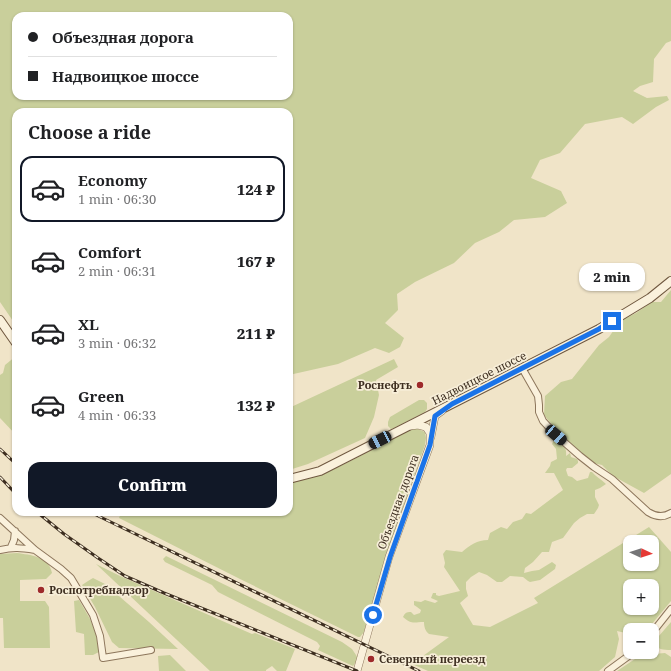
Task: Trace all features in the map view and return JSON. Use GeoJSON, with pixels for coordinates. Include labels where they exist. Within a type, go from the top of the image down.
{"type":"FeatureCollection","features":[{"type":"Feature","properties":{"kind":"main road","name":"Надвоицкое шоссе"},"geometry":{"type":"LineString","coordinates":[[293,478],[320,471],[599,329],[650,298],[671,281]]}},
{"type":"Feature","properties":{"kind":"main road"},"geometry":{"type":"LineString","coordinates":[[0,320],[12,337]]}},
{"type":"Feature","properties":{"kind":"street"},"geometry":{"type":"LineString","coordinates":[[522,368],[538,396],[541,419],[554,432],[588,462],[612,479],[643,509],[653,515],[662,517],[671,513]]}},
{"type":"Feature","properties":{"kind":"street"},"geometry":{"type":"LineString","coordinates":[[430,445],[435,416],[452,404]]}},
{"type":"Feature","properties":{"kind":"street","name":"Объездная дорога"},"geometry":{"type":"LineString","coordinates":[[357,671],[390,557],[430,445],[430,433],[426,427],[418,425],[408,426]]}},
{"type":"Feature","properties":{"kind":"street"},"geometry":{"type":"LineString","coordinates":[[0,518],[35,550],[71,578],[93,615],[100,636],[104,658],[150,650]]}},
{"type":"Feature","properties":{"kind":"street"},"geometry":{"type":"LineString","coordinates":[[10,548],[14,540],[14,531]]}},
{"type":"Feature","properties":{"kind":"street"},"geometry":{"type":"LineString","coordinates":[[0,550],[23,548],[35,550]]}},
{"type":"Feature","properties":{"kind":"street"},"geometry":{"type":"LineString","coordinates":[[659,625],[671,609]]}},
{"type":"Feature","properties":{"kind":"street"},"geometry":{"type":"LineString","coordinates":[[608,671],[624,659]]}},
{"type":"Feature","properties":{"kind":"green space"},"geometry":{"type":"Polygon","coordinates":[[[0,0],[671,0],[671,41],[666,43],[654,59],[653,82],[640,86],[633,91],[647,98],[667,96],[669,100],[656,107],[633,124],[622,117],[585,124],[560,153],[540,160],[531,178],[561,191],[567,203],[545,217],[514,220],[499,232],[475,243],[454,263],[415,282],[397,294],[398,310],[385,323],[404,338],[400,347],[389,353],[375,348],[338,364],[293,374],[293,108],[12,108],[12,319],[0,302],[0,0]]]}},
{"type":"Feature","properties":{"kind":"green space"},"geometry":{"type":"Polygon","coordinates":[[[671,290],[671,474],[644,493],[613,476],[602,465],[593,463],[557,431],[544,415],[545,396],[561,382],[572,379],[599,345],[609,337],[620,321],[636,313],[652,302],[661,302],[671,290]]]}},
{"type":"Feature","properties":{"kind":"green space"},"geometry":{"type":"Polygon","coordinates":[[[12,359],[12,431],[0,418],[0,375],[3,373],[5,365],[12,359]]]}},
{"type":"Feature","properties":{"kind":"green space"},"geometry":{"type":"Polygon","coordinates":[[[394,359],[398,367],[376,380],[379,395],[374,417],[365,438],[308,464],[293,469],[293,406],[394,359]]]}},
{"type":"Feature","properties":{"kind":"green space"},"geometry":{"type":"Polygon","coordinates":[[[419,400],[424,400],[427,403],[427,409],[425,412],[394,428],[391,429],[388,426],[390,417],[419,400]]]}},
{"type":"Feature","properties":{"kind":"green space"},"geometry":{"type":"Polygon","coordinates":[[[412,429],[418,429],[425,432],[425,445],[386,555],[364,632],[360,637],[119,518],[120,516],[293,516],[293,482],[317,476],[345,464],[412,429]]]}},
{"type":"Feature","properties":{"kind":"green space"},"geometry":{"type":"Polygon","coordinates":[[[557,439],[564,446],[566,456],[570,453],[571,457],[577,459],[578,461],[578,463],[572,468],[567,468],[566,470],[568,476],[577,481],[588,478],[590,472],[592,472],[606,484],[595,490],[595,497],[599,505],[598,508],[594,514],[587,514],[580,518],[574,523],[563,538],[552,542],[549,552],[542,552],[525,568],[524,573],[539,570],[552,562],[556,565],[555,569],[540,580],[530,582],[523,577],[510,576],[502,582],[497,582],[487,575],[479,572],[471,577],[466,582],[468,596],[460,603],[473,625],[490,627],[538,603],[534,598],[623,543],[623,571],[659,571],[659,538],[671,552],[671,601],[653,623],[623,623],[623,632],[617,631],[619,639],[615,657],[599,671],[428,671],[412,664],[449,637],[429,634],[425,628],[424,622],[415,623],[406,620],[403,617],[408,612],[411,612],[414,615],[420,613],[421,610],[414,605],[414,601],[421,602],[425,600],[435,603],[438,601],[431,598],[433,593],[436,593],[436,595],[439,596],[460,591],[444,567],[445,563],[443,554],[446,550],[462,552],[474,543],[488,540],[490,533],[501,527],[507,529],[513,522],[522,519],[526,513],[531,514],[563,490],[554,473],[545,473],[551,462],[557,459],[556,449],[552,444],[554,440],[557,439]]]}},
{"type":"Feature","properties":{"kind":"green space"},"geometry":{"type":"Polygon","coordinates":[[[649,527],[656,535],[636,535],[649,527]]]}},
{"type":"Feature","properties":{"kind":"green space"},"geometry":{"type":"Polygon","coordinates":[[[17,553],[38,557],[50,567],[52,573],[46,579],[20,580],[20,601],[45,601],[49,607],[50,648],[4,648],[3,618],[0,618],[0,554],[17,553]]]}},
{"type":"Feature","properties":{"kind":"green space"},"geometry":{"type":"Polygon","coordinates":[[[166,556],[342,642],[352,649],[358,658],[357,661],[353,666],[318,650],[320,646],[317,642],[218,592],[212,585],[165,562],[163,559],[166,556]]]}},
{"type":"Feature","properties":{"kind":"green space"},"geometry":{"type":"Polygon","coordinates":[[[96,564],[252,634],[255,633],[295,649],[286,671],[277,671],[272,666],[266,671],[210,671],[96,564]]]}},
{"type":"Feature","properties":{"kind":"green space"},"geometry":{"type":"Polygon","coordinates":[[[93,578],[105,584],[178,649],[119,648],[112,642],[95,607],[82,585],[93,578]]]}},
{"type":"Feature","properties":{"kind":"green space"},"geometry":{"type":"Polygon","coordinates":[[[79,600],[90,619],[96,634],[99,652],[93,655],[85,655],[84,634],[76,632],[74,601],[79,600]]]}},
{"type":"Feature","properties":{"kind":"green space"},"geometry":{"type":"Polygon","coordinates":[[[671,622],[671,650],[659,648],[659,636],[671,622]]]}},
{"type":"Feature","properties":{"kind":"green space"},"geometry":{"type":"Polygon","coordinates":[[[665,653],[671,657],[671,671],[617,671],[635,659],[659,659],[659,654],[665,653]]]}},
{"type":"Feature","properties":{"kind":"green space"},"geometry":{"type":"Polygon","coordinates":[[[170,655],[186,671],[159,671],[158,656],[170,655]]]}},
{"type":"Feature","properties":{"kind":"railway"},"geometry":{"type":"LineString","coordinates":[[0,449],[12,460]]}},
{"type":"Feature","properties":{"kind":"railway"},"geometry":{"type":"LineString","coordinates":[[0,477],[12,490]]}},
{"type":"Feature","properties":{"kind":"railway"},"geometry":{"type":"LineString","coordinates":[[42,516],[64,534],[125,576],[357,671]]}},
{"type":"Feature","properties":{"kind":"railway"},"geometry":{"type":"LineString","coordinates":[[98,516],[419,671]]}},
{"type":"Feature","properties":{"kind":"place","name":"Роснефть"},"geometry":{"type":"Point","coordinates":[420,385]}},
{"type":"Feature","properties":{"kind":"place","name":"Роспотребнадзор"},"geometry":{"type":"Point","coordinates":[41,590]}},
{"type":"Feature","properties":{"kind":"place","name":"Северный переезд"},"geometry":{"type":"Point","coordinates":[371,659]}},
{"type":"Feature","properties":{"kind":"route"},"geometry":{"type":"LineString","coordinates":[[373,615],[390,557],[430,445],[435,416],[452,404],[612,321]]}}]}
